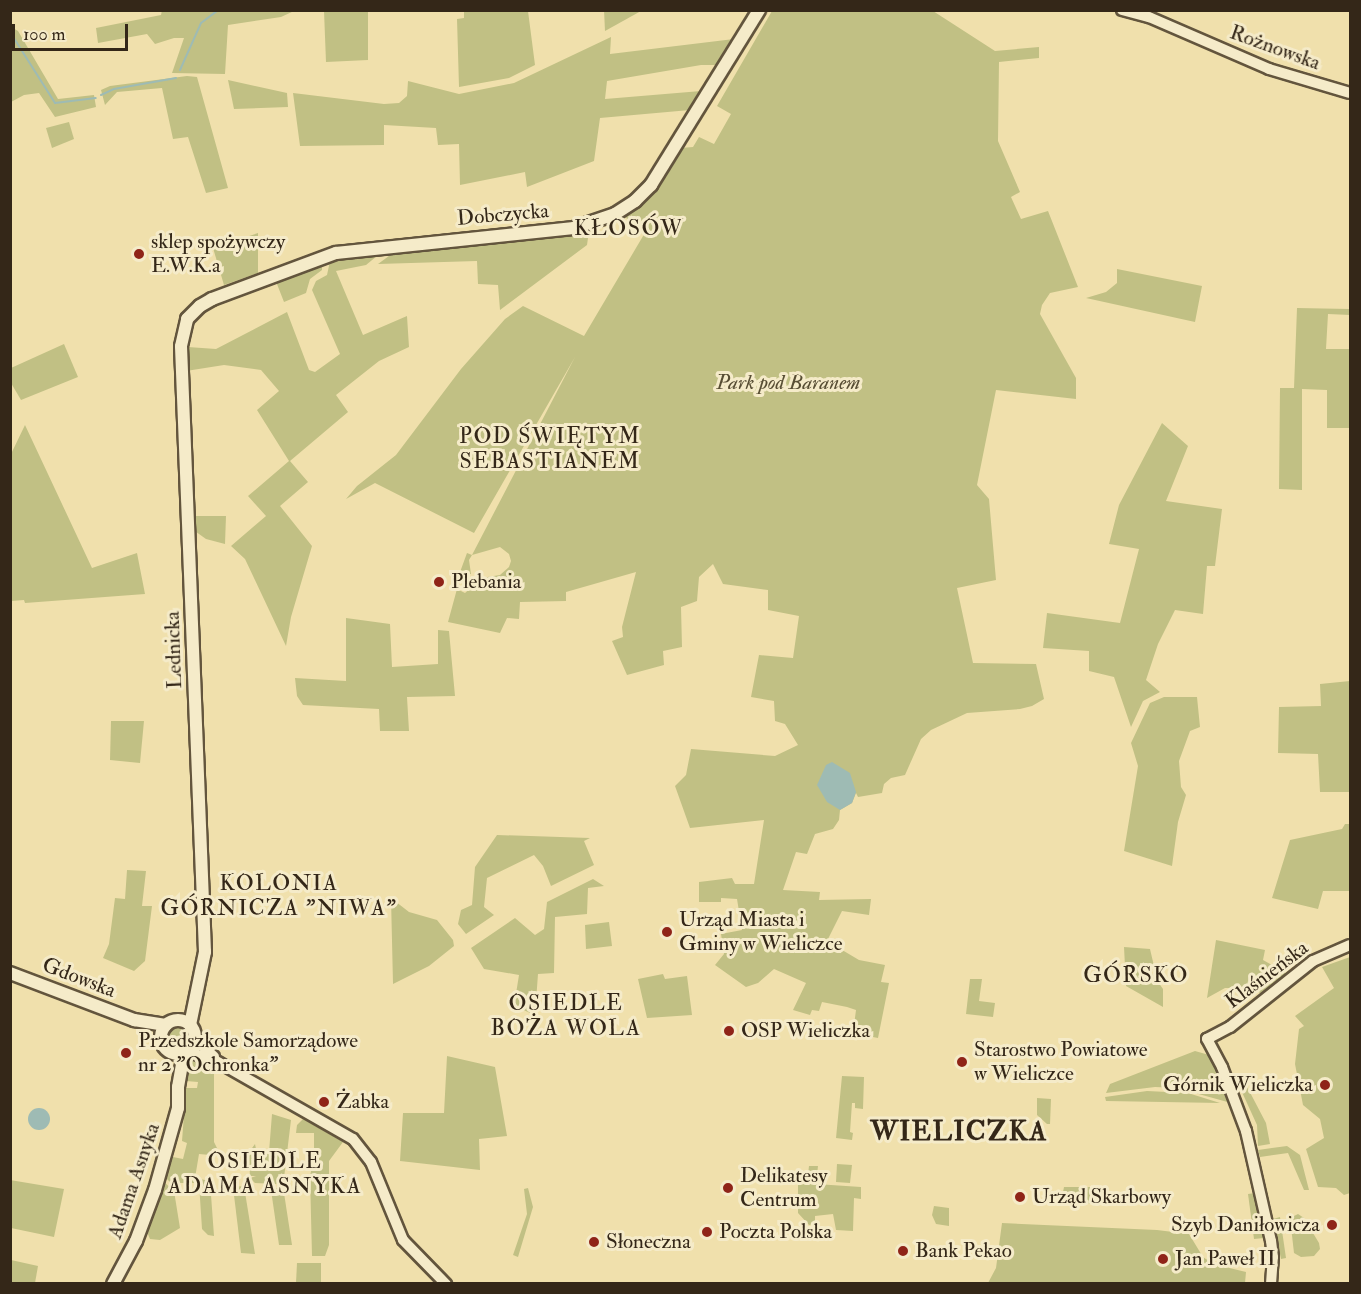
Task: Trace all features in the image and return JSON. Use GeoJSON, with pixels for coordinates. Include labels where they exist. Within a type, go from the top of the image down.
{"type":"FeatureCollection","features":[{"type":"Feature","properties":{"kind":"main road","name":"Dobczycka"},"geometry":{"type":"LineString","coordinates":[[191,314],[212,298],[336,253],[574,228],[615,214],[651,185],[759,10]]}},
{"type":"Feature","properties":{"kind":"main road","name":"Lednicka"},"geometry":{"type":"LineString","coordinates":[[190,1025],[204,962],[205,921],[181,346],[184,325],[191,314]]}},
{"type":"Feature","properties":{"kind":"main road","name":"Gdowska"},"geometry":{"type":"LineString","coordinates":[[10,973],[134,1020],[168,1027]]}},
{"type":"Feature","properties":{"kind":"main road","name":"Lednicka"},"geometry":{"type":"LineString","coordinates":[[168,1027],[197,986]]}},
{"type":"Feature","properties":{"kind":"main road"},"geometry":{"type":"LineString","coordinates":[[190,1025],[195,1039],[181,1052],[164,1046],[168,1027],[190,1025]]}},
{"type":"Feature","properties":{"kind":"main road","name":"Adama Asnyka"},"geometry":{"type":"LineString","coordinates":[[113,1284],[145,1220],[173,1128],[181,1052]]}},
{"type":"Feature","properties":{"kind":"street","name":"Rożnowska"},"geometry":{"type":"LineString","coordinates":[[1122,10],[1149,17],[1269,69],[1350,93]]}},
{"type":"Feature","properties":{"kind":"street","name":"Klaśnieńska"},"geometry":{"type":"LineString","coordinates":[[1271,1284],[1273,1266],[1271,1241],[1246,1131],[1222,1067],[1208,1039],[1230,1027],[1303,968],[1350,945]]}},
{"type":"Feature","properties":{"kind":"street"},"geometry":{"type":"LineString","coordinates":[[195,1039],[218,1062]]}},
{"type":"Feature","properties":{"kind":"street"},"geometry":{"type":"LineString","coordinates":[[181,1052],[218,1062],[343,1133],[363,1149],[371,1162],[401,1236],[446,1284]]}},
{"type":"Feature","properties":{"kind":"green space"},"geometry":{"type":"Polygon","coordinates":[[[162,10],[294,11],[281,17],[228,25],[225,74],[172,73],[184,38],[174,38],[155,44],[147,34],[98,43],[96,28],[161,15],[162,10]]]}},
{"type":"Feature","properties":{"kind":"green space"},"geometry":{"type":"Polygon","coordinates":[[[604,10],[641,10],[641,11],[605,31],[604,10]]]}},
{"type":"Feature","properties":{"kind":"green space"},"geometry":{"type":"Polygon","coordinates":[[[324,11],[368,11],[368,60],[326,62],[324,11]]]}},
{"type":"Feature","properties":{"kind":"green space"},"geometry":{"type":"Polygon","coordinates":[[[464,11],[528,11],[535,65],[509,78],[459,87],[457,19],[464,18],[464,11]]]}},
{"type":"Feature","properties":{"kind":"green space","name":"Park pod Baranem"},"geometry":{"type":"Polygon","coordinates":[[[772,11],[933,11],[995,51],[1039,47],[1039,58],[999,62],[998,141],[1020,192],[1011,197],[1021,219],[1048,211],[1078,287],[1050,293],[1042,305],[1040,314],[1076,378],[1076,399],[996,390],[977,485],[989,499],[996,580],[957,588],[973,663],[1036,664],[1044,699],[1032,706],[1020,709],[967,713],[931,730],[921,739],[905,775],[891,778],[884,784],[882,793],[858,797],[856,793],[852,803],[840,810],[839,820],[833,829],[815,834],[807,854],[796,852],[783,890],[820,892],[819,900],[871,899],[869,915],[842,911],[827,941],[859,960],[885,965],[881,982],[889,983],[878,1038],[853,1033],[856,1010],[847,1007],[822,1002],[819,1011],[812,1010],[810,1015],[793,1010],[806,983],[774,969],[758,983],[746,987],[715,965],[724,954],[721,934],[742,930],[737,899],[721,898],[721,902],[699,902],[699,882],[732,878],[735,884],[754,884],[764,820],[690,828],[675,786],[686,775],[691,749],[775,756],[798,745],[785,724],[775,721],[774,701],[751,697],[759,655],[793,658],[799,616],[768,610],[768,590],[723,584],[713,564],[699,577],[697,601],[681,607],[682,647],[663,651],[664,665],[627,675],[612,641],[623,637],[622,627],[636,572],[566,592],[566,601],[520,602],[519,619],[507,618],[500,633],[448,622],[457,589],[465,593],[473,586],[475,579],[500,575],[509,567],[511,561],[509,554],[500,547],[472,555],[575,357],[474,533],[375,483],[346,499],[357,486],[396,455],[461,369],[505,319],[523,306],[584,336],[646,231],[623,216],[641,206],[661,183],[681,148],[693,147],[699,137],[714,144],[731,114],[717,106],[772,11]]]}},
{"type":"Feature","properties":{"kind":"green space"},"geometry":{"type":"Polygon","coordinates":[[[11,27],[18,31],[58,99],[94,95],[96,107],[55,117],[39,93],[24,95],[11,102],[11,27]]]}},
{"type":"Feature","properties":{"kind":"green space"},"geometry":{"type":"Polygon","coordinates":[[[611,37],[610,54],[734,39],[716,65],[701,65],[607,81],[605,99],[701,91],[690,110],[600,118],[594,161],[527,187],[525,172],[460,185],[459,144],[438,145],[436,128],[384,125],[384,145],[300,146],[293,93],[384,104],[399,103],[407,96],[408,81],[459,94],[514,83],[611,37]]]}},
{"type":"Feature","properties":{"kind":"green space"},"geometry":{"type":"Polygon","coordinates":[[[187,76],[197,77],[228,188],[206,193],[188,137],[173,139],[162,88],[117,92],[105,105],[101,90],[110,86],[187,76]]]}},
{"type":"Feature","properties":{"kind":"green space"},"geometry":{"type":"Polygon","coordinates":[[[228,80],[287,93],[288,107],[234,109],[228,80]]]}},
{"type":"Feature","properties":{"kind":"green space"},"geometry":{"type":"Polygon","coordinates":[[[69,122],[74,139],[52,148],[46,128],[69,122]]]}},
{"type":"Feature","properties":{"kind":"green space"},"geometry":{"type":"Polygon","coordinates":[[[589,231],[587,245],[500,310],[498,285],[478,284],[477,261],[378,264],[393,253],[589,231]]]}},
{"type":"Feature","properties":{"kind":"green space"},"geometry":{"type":"Polygon","coordinates":[[[258,233],[258,273],[224,285],[213,248],[258,233]]]}},
{"type":"Feature","properties":{"kind":"green space"},"geometry":{"type":"Polygon","coordinates":[[[376,254],[377,256],[366,265],[336,271],[363,335],[407,316],[409,347],[379,361],[336,395],[348,412],[290,461],[308,482],[280,506],[312,546],[291,617],[286,646],[245,559],[231,546],[266,516],[248,496],[289,461],[257,410],[279,391],[261,370],[224,365],[186,371],[188,347],[216,349],[287,312],[309,370],[315,372],[340,354],[312,290],[316,281],[327,275],[330,261],[376,254]]]}},
{"type":"Feature","properties":{"kind":"green space"},"geometry":{"type":"Polygon","coordinates":[[[322,262],[322,270],[310,279],[306,293],[284,302],[275,279],[322,262]]]}},
{"type":"Feature","properties":{"kind":"green space"},"geometry":{"type":"Polygon","coordinates":[[[1117,269],[1202,286],[1195,322],[1086,298],[1106,292],[1117,283],[1117,269]]]}},
{"type":"Feature","properties":{"kind":"green space"},"geometry":{"type":"Polygon","coordinates":[[[1297,308],[1350,309],[1350,315],[1328,314],[1326,349],[1350,349],[1350,428],[1327,428],[1327,390],[1302,389],[1302,490],[1279,489],[1280,388],[1294,388],[1297,308]]]}},
{"type":"Feature","properties":{"kind":"green space"},"geometry":{"type":"Polygon","coordinates":[[[64,344],[78,377],[21,400],[11,383],[11,368],[64,344]]]}},
{"type":"Feature","properties":{"kind":"green space"},"geometry":{"type":"Polygon","coordinates":[[[1162,423],[1188,446],[1166,501],[1222,509],[1215,566],[1207,566],[1203,614],[1175,610],[1158,644],[1146,680],[1160,692],[1143,701],[1131,727],[1114,677],[1089,671],[1089,651],[1043,648],[1047,613],[1120,623],[1139,549],[1109,544],[1119,505],[1162,423]]]}},
{"type":"Feature","properties":{"kind":"green space"},"geometry":{"type":"Polygon","coordinates":[[[25,425],[92,568],[137,553],[145,594],[25,603],[24,600],[11,601],[11,454],[25,425]]]}},
{"type":"Feature","properties":{"kind":"green space"},"geometry":{"type":"Polygon","coordinates":[[[192,516],[226,516],[225,544],[206,539],[192,529],[192,516]]]}},
{"type":"Feature","properties":{"kind":"green space"},"geometry":{"type":"Polygon","coordinates":[[[467,553],[472,555],[469,560],[471,574],[465,574],[459,584],[456,583],[467,553]]]}},
{"type":"Feature","properties":{"kind":"green space"},"geometry":{"type":"Polygon","coordinates":[[[346,618],[390,624],[392,667],[438,664],[438,630],[449,631],[455,696],[407,697],[409,731],[380,731],[379,709],[303,705],[297,696],[295,678],[346,681],[346,618]]]}},
{"type":"Feature","properties":{"kind":"green space"},"geometry":{"type":"Polygon","coordinates":[[[1350,681],[1350,792],[1320,792],[1318,754],[1278,753],[1279,707],[1321,706],[1320,684],[1350,681]]]}},
{"type":"Feature","properties":{"kind":"green space"},"geometry":{"type":"Polygon","coordinates":[[[1164,697],[1197,697],[1200,727],[1190,731],[1179,761],[1181,787],[1186,795],[1178,822],[1172,866],[1124,851],[1138,766],[1131,743],[1150,703],[1164,697]]]}},
{"type":"Feature","properties":{"kind":"green space"},"geometry":{"type":"Polygon","coordinates":[[[111,721],[144,721],[140,763],[110,760],[111,721]]]}},
{"type":"Feature","properties":{"kind":"green space"},"geometry":{"type":"Polygon","coordinates":[[[1345,824],[1350,824],[1350,891],[1323,891],[1318,909],[1272,898],[1290,840],[1342,829],[1345,824]]]}},
{"type":"Feature","properties":{"kind":"green space"},"geometry":{"type":"Polygon","coordinates":[[[497,835],[590,838],[584,841],[594,865],[551,886],[543,866],[534,855],[487,878],[484,907],[494,915],[466,934],[458,924],[461,910],[472,905],[475,867],[497,835]]]}},
{"type":"Feature","properties":{"kind":"green space"},"geometry":{"type":"Polygon","coordinates":[[[127,870],[146,871],[142,906],[152,906],[145,961],[134,971],[103,958],[109,944],[115,898],[125,899],[127,870]]]}},
{"type":"Feature","properties":{"kind":"green space"},"geometry":{"type":"Polygon","coordinates":[[[593,879],[604,886],[588,888],[587,914],[555,917],[554,973],[538,974],[535,1015],[514,1006],[519,975],[484,969],[471,948],[515,918],[535,935],[544,929],[547,902],[593,879]]]}},
{"type":"Feature","properties":{"kind":"green space"},"geometry":{"type":"Polygon","coordinates":[[[391,898],[409,912],[437,920],[453,940],[454,946],[429,966],[393,984],[391,898]]]}},
{"type":"Feature","properties":{"kind":"green space"},"geometry":{"type":"Polygon","coordinates":[[[609,922],[612,946],[586,949],[585,925],[609,922]]]}},
{"type":"Feature","properties":{"kind":"green space"},"geometry":{"type":"Polygon","coordinates":[[[1216,940],[1265,950],[1263,960],[1286,973],[1265,995],[1249,988],[1225,988],[1207,998],[1216,940]]]}},
{"type":"Feature","properties":{"kind":"green space"},"geometry":{"type":"Polygon","coordinates":[[[1124,947],[1150,949],[1154,966],[1151,972],[1163,989],[1163,1007],[1126,986],[1124,947]]]}},
{"type":"Feature","properties":{"kind":"green space"},"geometry":{"type":"Polygon","coordinates":[[[1350,957],[1350,1193],[1344,1195],[1336,1188],[1318,1187],[1306,1149],[1324,1138],[1320,1119],[1303,1105],[1295,1064],[1299,1029],[1304,1026],[1295,1016],[1334,988],[1322,967],[1350,957]]]}},
{"type":"Feature","properties":{"kind":"green space"},"geometry":{"type":"Polygon","coordinates":[[[663,974],[665,979],[687,976],[692,1015],[647,1018],[638,979],[663,974]]]}},
{"type":"Feature","properties":{"kind":"green space"},"geometry":{"type":"Polygon","coordinates":[[[970,979],[982,979],[979,1001],[995,1003],[993,1017],[966,1014],[970,979]]]}},
{"type":"Feature","properties":{"kind":"green space"},"geometry":{"type":"Polygon","coordinates":[[[178,1025],[186,1029],[190,1037],[186,1045],[178,1049],[170,1045],[166,1037],[170,1029],[178,1025]]]}},
{"type":"Feature","properties":{"kind":"green space"},"geometry":{"type":"Polygon","coordinates":[[[1195,1051],[1209,1055],[1231,1103],[1177,1088],[1155,1087],[1106,1093],[1110,1084],[1195,1051]]]}},
{"type":"Feature","properties":{"kind":"green space"},"geometry":{"type":"Polygon","coordinates":[[[447,1056],[495,1067],[507,1136],[479,1139],[480,1170],[400,1161],[403,1113],[444,1113],[447,1056]]]}},
{"type":"Feature","properties":{"kind":"green space"},"geometry":{"type":"Polygon","coordinates":[[[194,1059],[214,1073],[214,1142],[221,1156],[199,1154],[195,1178],[210,1181],[214,1236],[208,1235],[202,1229],[199,1183],[178,1183],[177,1189],[166,1178],[173,1157],[183,1159],[187,1143],[182,1141],[186,1088],[197,1088],[198,1082],[186,1081],[186,1064],[194,1059]]]}},
{"type":"Feature","properties":{"kind":"green space"},"geometry":{"type":"Polygon","coordinates":[[[842,1076],[864,1077],[863,1109],[855,1108],[855,1103],[852,1103],[850,1132],[853,1133],[852,1140],[836,1138],[842,1076]]]}},
{"type":"Feature","properties":{"kind":"green space"},"geometry":{"type":"Polygon","coordinates":[[[1236,1079],[1243,1079],[1266,1123],[1270,1144],[1258,1146],[1257,1125],[1236,1079]]]}},
{"type":"Feature","properties":{"kind":"green space"},"geometry":{"type":"Polygon","coordinates":[[[1147,1091],[1188,1093],[1220,1103],[1106,1101],[1105,1097],[1147,1091]]]}},
{"type":"Feature","properties":{"kind":"green space"},"geometry":{"type":"Polygon","coordinates":[[[1037,1098],[1051,1099],[1050,1124],[1037,1115],[1037,1098]]]}},
{"type":"Feature","properties":{"kind":"green space"},"geometry":{"type":"Polygon","coordinates":[[[272,1114],[291,1120],[284,1178],[276,1184],[255,1183],[250,1178],[256,1176],[250,1176],[249,1160],[244,1159],[255,1144],[257,1154],[273,1154],[269,1152],[272,1114]]]}},
{"type":"Feature","properties":{"kind":"green space"},"geometry":{"type":"Polygon","coordinates":[[[303,1119],[343,1142],[329,1161],[329,1245],[325,1256],[312,1256],[310,1176],[314,1158],[314,1133],[296,1133],[297,1125],[303,1119]]]}},
{"type":"Feature","properties":{"kind":"green space"},"geometry":{"type":"Polygon","coordinates":[[[1287,1146],[1300,1155],[1309,1190],[1304,1190],[1288,1153],[1260,1157],[1258,1150],[1287,1146]]]}},
{"type":"Feature","properties":{"kind":"green space"},"geometry":{"type":"Polygon","coordinates":[[[837,1164],[852,1165],[850,1183],[836,1182],[837,1164]]]}},
{"type":"Feature","properties":{"kind":"green space"},"geometry":{"type":"Polygon","coordinates":[[[809,1166],[818,1166],[816,1184],[861,1187],[861,1199],[854,1198],[853,1231],[836,1230],[833,1214],[815,1216],[815,1224],[809,1225],[798,1213],[798,1182],[807,1183],[809,1166]]]}},
{"type":"Feature","properties":{"kind":"green space"},"geometry":{"type":"Polygon","coordinates":[[[10,1180],[64,1189],[54,1237],[11,1228],[10,1180]]]}},
{"type":"Feature","properties":{"kind":"green space"},"geometry":{"type":"Polygon","coordinates":[[[164,1182],[174,1191],[180,1228],[160,1240],[150,1239],[147,1232],[164,1182]]]}},
{"type":"Feature","properties":{"kind":"green space"},"geometry":{"type":"Polygon","coordinates":[[[244,1186],[255,1254],[241,1253],[233,1187],[244,1186]]]}},
{"type":"Feature","properties":{"kind":"green space"},"geometry":{"type":"Polygon","coordinates":[[[279,1187],[284,1193],[292,1245],[279,1245],[271,1190],[279,1187]]]}},
{"type":"Feature","properties":{"kind":"green space"},"geometry":{"type":"Polygon","coordinates":[[[1064,1187],[1095,1187],[1095,1204],[1084,1203],[1083,1194],[1063,1192],[1064,1187]]]}},
{"type":"Feature","properties":{"kind":"green space"},"geometry":{"type":"Polygon","coordinates":[[[528,1188],[533,1207],[518,1257],[513,1255],[527,1214],[524,1189],[528,1188]]]}},
{"type":"Feature","properties":{"kind":"green space"},"geometry":{"type":"Polygon","coordinates":[[[1255,1193],[1264,1238],[1254,1239],[1248,1194],[1255,1193]]]}},
{"type":"Feature","properties":{"kind":"green space"},"geometry":{"type":"Polygon","coordinates":[[[934,1206],[949,1208],[949,1226],[936,1224],[932,1215],[934,1206]]]}},
{"type":"Feature","properties":{"kind":"green space"},"geometry":{"type":"Polygon","coordinates":[[[1298,1214],[1304,1218],[1319,1243],[1320,1249],[1314,1256],[1301,1257],[1294,1253],[1290,1218],[1298,1214]]]}},
{"type":"Feature","properties":{"kind":"green space"},"geometry":{"type":"Polygon","coordinates":[[[1280,1217],[1286,1258],[1281,1259],[1273,1219],[1280,1217]]]}},
{"type":"Feature","properties":{"kind":"green space"},"geometry":{"type":"Polygon","coordinates":[[[1002,1223],[1157,1230],[1189,1234],[1203,1257],[1213,1264],[1246,1272],[1245,1283],[988,1283],[996,1268],[1002,1223]]]}},
{"type":"Feature","properties":{"kind":"green space"},"geometry":{"type":"Polygon","coordinates":[[[11,1260],[38,1266],[35,1283],[11,1283],[11,1260]]]}},
{"type":"Feature","properties":{"kind":"green space"},"geometry":{"type":"Polygon","coordinates":[[[297,1263],[321,1263],[321,1283],[296,1283],[297,1263]]]}},
{"type":"Feature","properties":{"kind":"water"},"geometry":{"type":"Polygon","coordinates":[[[832,762],[850,773],[856,792],[852,803],[840,810],[827,802],[817,785],[826,765],[832,762]]]}},
{"type":"Feature","properties":{"kind":"water"},"geometry":{"type":"Polygon","coordinates":[[[39,1108],[47,1111],[50,1119],[47,1127],[39,1130],[31,1127],[28,1119],[31,1111],[39,1108]]]}},
{"type":"Feature","properties":{"kind":"waterway"},"geometry":{"type":"LineString","coordinates":[[180,70],[201,23],[218,10]]}},
{"type":"Feature","properties":{"kind":"waterway"},"geometry":{"type":"LineString","coordinates":[[242,10],[259,10]]}},
{"type":"Feature","properties":{"kind":"waterway"},"geometry":{"type":"LineString","coordinates":[[10,32],[55,103],[96,98]]}},
{"type":"Feature","properties":{"kind":"waterway"},"geometry":{"type":"LineString","coordinates":[[101,95],[114,89],[176,78]]}},
{"type":"Feature","properties":{"kind":"place","name":"sklep spożywczy E.W.K.a"},"geometry":{"type":"Point","coordinates":[139,254]}},
{"type":"Feature","properties":{"kind":"place","name":"Plebania"},"geometry":{"type":"Point","coordinates":[439,582]}},
{"type":"Feature","properties":{"kind":"place","name":"Urząd Miasta i Gminy w Wieliczce"},"geometry":{"type":"Point","coordinates":[667,932]}},
{"type":"Feature","properties":{"kind":"place","name":"OSP Wieliczka"},"geometry":{"type":"Point","coordinates":[729,1031]}},
{"type":"Feature","properties":{"kind":"place","name":"Przedszkole Samorządowe nr 2 \"Ochronka\""},"geometry":{"type":"Point","coordinates":[126,1053]}},
{"type":"Feature","properties":{"kind":"place","name":"Starostwo Powiatowe w Wieliczce"},"geometry":{"type":"Point","coordinates":[962,1062]}},
{"type":"Feature","properties":{"kind":"place","name":"Górnik Wieliczka"},"geometry":{"type":"Point","coordinates":[1325,1085]}},
{"type":"Feature","properties":{"kind":"place","name":"Żabka"},"geometry":{"type":"Point","coordinates":[324,1102]}},
{"type":"Feature","properties":{"kind":"place","name":"Delikatesy Centrum"},"geometry":{"type":"Point","coordinates":[728,1188]}},
{"type":"Feature","properties":{"kind":"place","name":"Urząd Skarbowy"},"geometry":{"type":"Point","coordinates":[1020,1197]}},
{"type":"Feature","properties":{"kind":"place","name":"Szyb Daniłowicza"},"geometry":{"type":"Point","coordinates":[1332,1225]}},
{"type":"Feature","properties":{"kind":"place","name":"Poczta Polska"},"geometry":{"type":"Point","coordinates":[707,1232]}},
{"type":"Feature","properties":{"kind":"place","name":"Słoneczna"},"geometry":{"type":"Point","coordinates":[594,1242]}},
{"type":"Feature","properties":{"kind":"place","name":"Bank Pekao"},"geometry":{"type":"Point","coordinates":[903,1251]}},
{"type":"Feature","properties":{"kind":"place","name":"Jan Paweł II"},"geometry":{"type":"Point","coordinates":[1163,1259]}},
{"type":"Feature","properties":{"kind":"district","name":"KŁOSÓW"},"geometry":{"type":"Point","coordinates":[629,229]}},
{"type":"Feature","properties":{"kind":"district","name":"POD ŚWIĘTYM SEBASTIANEM"},"geometry":{"type":"Point","coordinates":[550,449]}},
{"type":"Feature","properties":{"kind":"district","name":"KOLONIA GÓRNICZA \"NIWA\""},"geometry":{"type":"Point","coordinates":[279,896]}},
{"type":"Feature","properties":{"kind":"district","name":"GÓRSKO"},"geometry":{"type":"Point","coordinates":[1136,976]}},
{"type":"Feature","properties":{"kind":"district","name":"OSIEDLE BOŻA WOLA"},"geometry":{"type":"Point","coordinates":[566,1016]}},
{"type":"Feature","properties":{"kind":"district","name":"WIELICZKA"},"geometry":{"type":"Point","coordinates":[959,1132]}},
{"type":"Feature","properties":{"kind":"district","name":"OSIEDLE ADAMA ASNYKA"},"geometry":{"type":"Point","coordinates":[265,1174]}}]}
